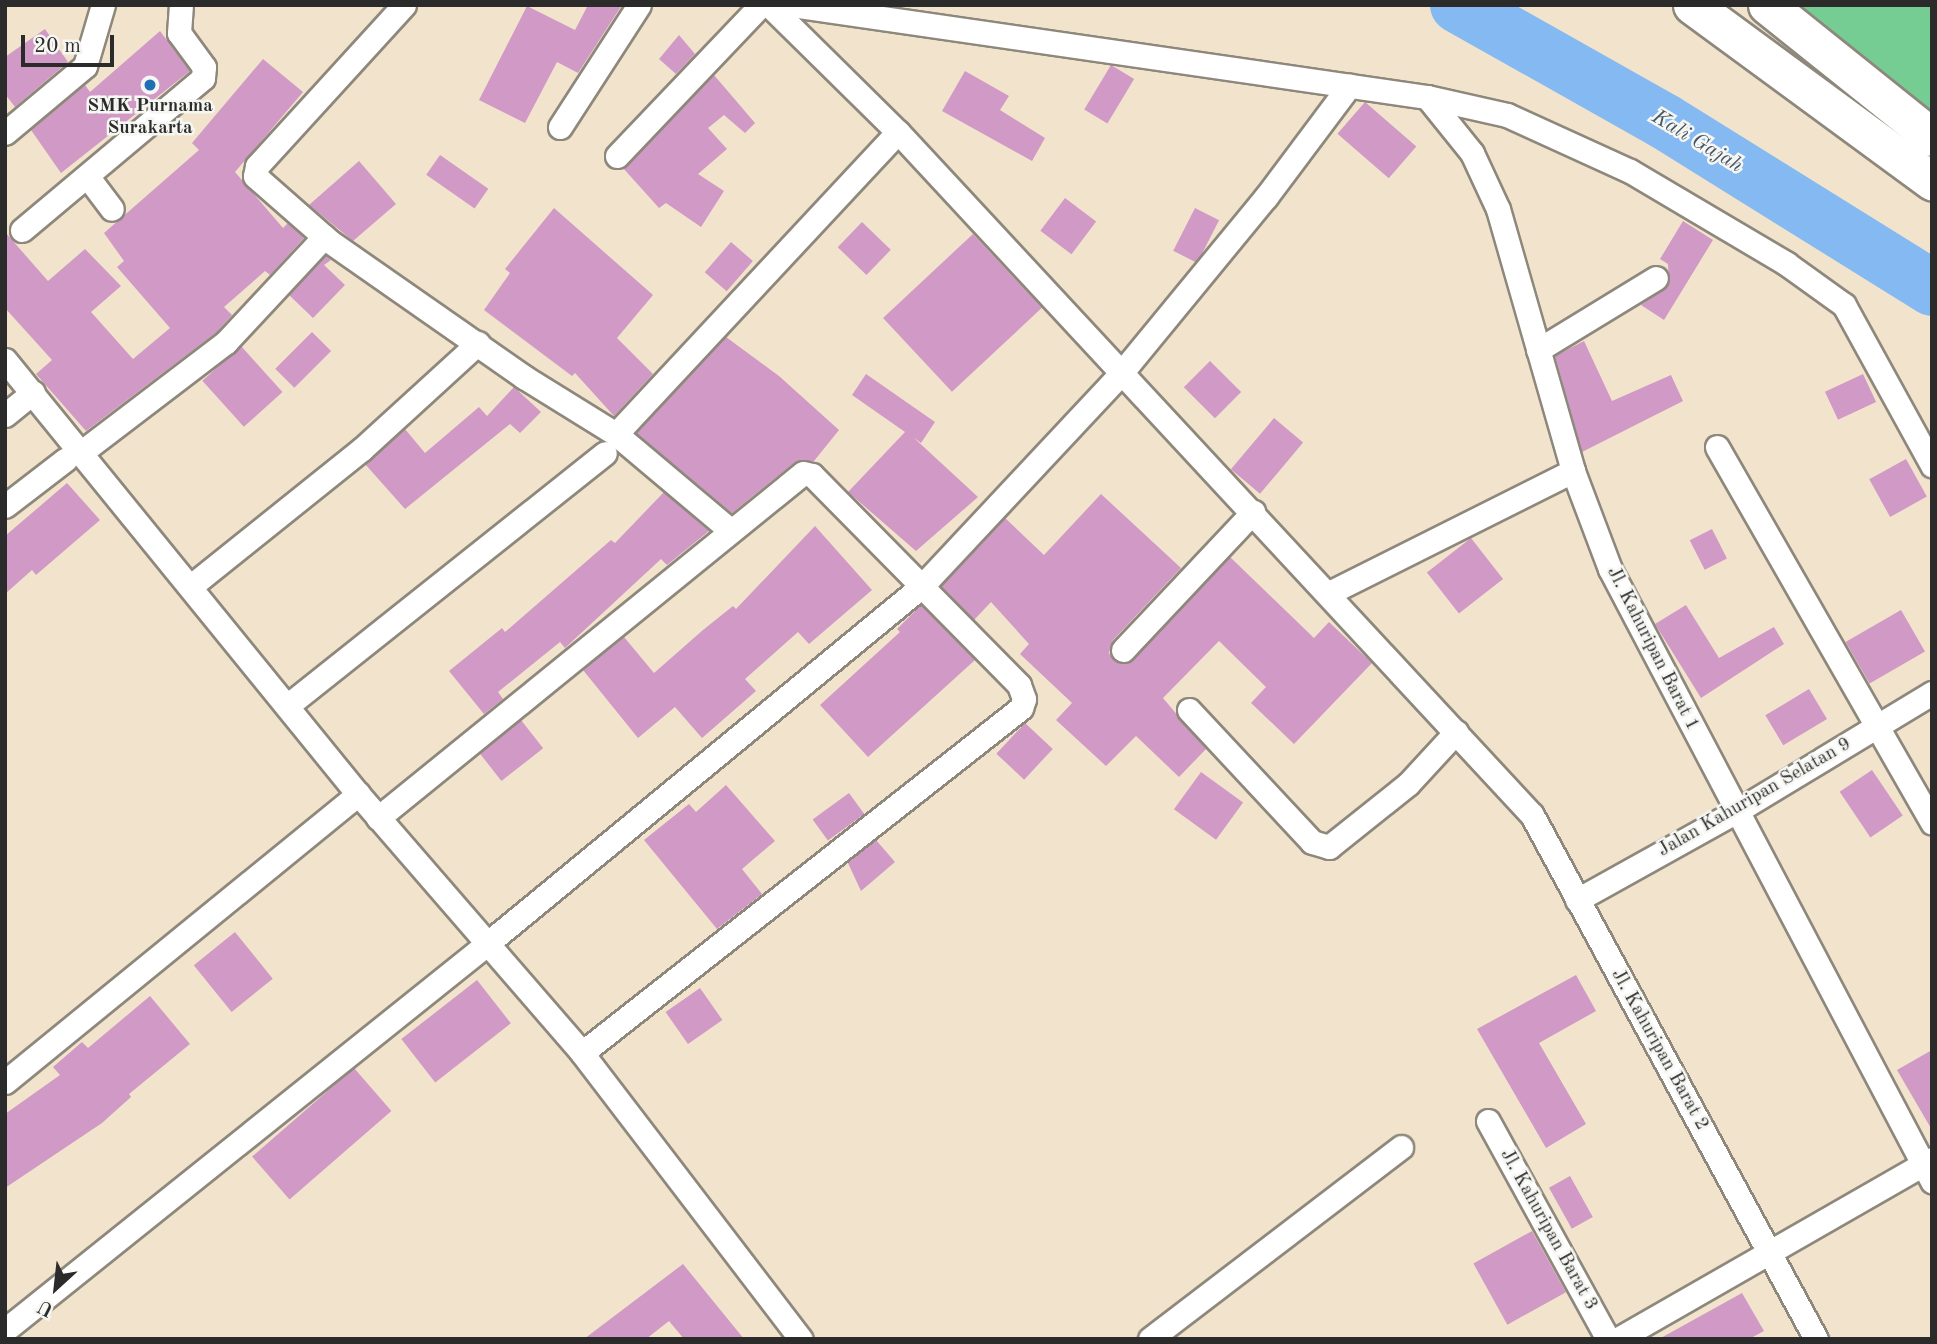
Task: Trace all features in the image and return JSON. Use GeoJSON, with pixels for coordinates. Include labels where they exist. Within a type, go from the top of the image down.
{"type":"FeatureCollection","features":[{"type":"Feature","properties":{"kind":"main road"},"geometry":{"type":"LineString","coordinates":[[1692,5],[1932,181]]}},
{"type":"Feature","properties":{"kind":"main road"},"geometry":{"type":"LineString","coordinates":[[1767,5],[1932,137]]}},
{"type":"Feature","properties":{"kind":"street"},"geometry":{"type":"LineString","coordinates":[[5,133],[85,66],[103,5]]}},
{"type":"Feature","properties":{"kind":"street"},"geometry":{"type":"LineString","coordinates":[[22,230],[203,78],[204,67],[179,33],[181,5]]}},
{"type":"Feature","properties":{"kind":"street"},"geometry":{"type":"LineString","coordinates":[[404,5],[257,166],[256,176],[324,237],[478,343],[610,444],[730,530]]}},
{"type":"Feature","properties":{"kind":"street"},"geometry":{"type":"LineString","coordinates":[[560,127],[639,5]]}},
{"type":"Feature","properties":{"kind":"street"},"geometry":{"type":"LineString","coordinates":[[617,156],[761,5]]}},
{"type":"Feature","properties":{"kind":"street","name":"Jl. Kahuripan Barat 2"},"geometry":{"type":"LineString","coordinates":[[769,5],[898,132],[1329,593],[1532,815],[1816,1339]]}},
{"type":"Feature","properties":{"kind":"street"},"geometry":{"type":"LineString","coordinates":[[792,5],[1427,97],[1507,115],[1630,171],[1787,264],[1844,305],[1932,465]]}},
{"type":"Feature","properties":{"kind":"street"},"geometry":{"type":"LineString","coordinates":[[5,1330],[488,943],[923,585],[1122,372],[1265,197],[1349,86]]}},
{"type":"Feature","properties":{"kind":"street","name":"Jl. Kahuripan Barat 1"},"geometry":{"type":"LineString","coordinates":[[1427,97],[1483,172],[1508,237],[1573,471],[1610,569],[1929,1168]]}},
{"type":"Feature","properties":{"kind":"street"},"geometry":{"type":"LineString","coordinates":[[287,706],[610,444],[898,132]]}},
{"type":"Feature","properties":{"kind":"street"},"geometry":{"type":"LineString","coordinates":[[87,176],[112,209]]}},
{"type":"Feature","properties":{"kind":"street"},"geometry":{"type":"LineString","coordinates":[[5,506],[226,342],[324,237]]}},
{"type":"Feature","properties":{"kind":"street"},"geometry":{"type":"LineString","coordinates":[[1538,350],[1656,278]]}},
{"type":"Feature","properties":{"kind":"street"},"geometry":{"type":"LineString","coordinates":[[191,586],[362,449],[478,343]]}},
{"type":"Feature","properties":{"kind":"street"},"geometry":{"type":"LineString","coordinates":[[5,360],[33,392],[74,455],[191,586],[378,818],[582,1053],[801,1339]]}},
{"type":"Feature","properties":{"kind":"street"},"geometry":{"type":"LineString","coordinates":[[5,415],[33,392]]}},
{"type":"Feature","properties":{"kind":"street"},"geometry":{"type":"LineString","coordinates":[[1717,447],[1932,823]]}},
{"type":"Feature","properties":{"kind":"street"},"geometry":{"type":"LineString","coordinates":[[1329,593],[1573,471]]}},
{"type":"Feature","properties":{"kind":"street"},"geometry":{"type":"LineString","coordinates":[[378,818],[795,477],[813,475],[1019,685],[1024,699],[1021,708],[582,1053]]}},
{"type":"Feature","properties":{"kind":"street"},"geometry":{"type":"LineString","coordinates":[[1124,650],[1253,512]]}},
{"type":"Feature","properties":{"kind":"street","name":"Jalan Kahuripan Selatan 9"},"geometry":{"type":"LineString","coordinates":[[1577,900],[1737,811],[1932,693]]}},
{"type":"Feature","properties":{"kind":"street"},"geometry":{"type":"LineString","coordinates":[[1189,710],[1312,842],[1329,847],[1463,738]]}},
{"type":"Feature","properties":{"kind":"street"},"geometry":{"type":"LineString","coordinates":[[5,1082],[358,794]]}},
{"type":"Feature","properties":{"kind":"street","name":"Jl. Kahuripan Barat 3"},"geometry":{"type":"LineString","coordinates":[[1488,1121],[1608,1339]]}},
{"type":"Feature","properties":{"kind":"street"},"geometry":{"type":"LineString","coordinates":[[1150,1339],[1401,1147]]}},
{"type":"Feature","properties":{"kind":"street"},"geometry":{"type":"LineString","coordinates":[[1618,1339],[1769,1252],[1929,1168]]}},
{"type":"Feature","properties":{"kind":"green space"},"geometry":{"type":"Polygon","coordinates":[[[1790,5],[1932,5],[1932,114],[1790,5]]]}},
{"type":"Feature","properties":{"kind":"building"},"geometry":{"type":"Polygon","coordinates":[[[588,5],[622,5],[578,73],[557,62],[525,123],[479,100],[527,6],[575,30],[588,5]]]}},
{"type":"Feature","properties":{"kind":"building"},"geometry":{"type":"Polygon","coordinates":[[[45,29],[68,62],[15,107],[5,94],[5,57],[45,29]]]}},
{"type":"Feature","properties":{"kind":"building"},"geometry":{"type":"Polygon","coordinates":[[[160,31],[190,71],[61,173],[31,130],[85,85],[90,92],[160,31]]]}},
{"type":"Feature","properties":{"kind":"building"},"geometry":{"type":"Polygon","coordinates":[[[679,35],[695,54],[676,74],[659,59],[679,35]]]}},
{"type":"Feature","properties":{"kind":"building"},"geometry":{"type":"Polygon","coordinates":[[[263,59],[303,92],[235,172],[283,228],[288,223],[304,238],[270,275],[265,271],[224,307],[232,315],[217,332],[86,431],[36,374],[52,360],[5,308],[5,232],[48,281],[85,249],[121,286],[91,312],[133,359],[170,328],[117,267],[124,261],[104,233],[199,150],[192,143],[263,59]]]}},
{"type":"Feature","properties":{"kind":"building"},"geometry":{"type":"Polygon","coordinates":[[[1111,65],[1134,79],[1107,123],[1084,110],[1111,65]]]}},
{"type":"Feature","properties":{"kind":"building"},"geometry":{"type":"Polygon","coordinates":[[[965,71],[1009,96],[1000,110],[1045,138],[1032,161],[942,111],[965,71]]]}},
{"type":"Feature","properties":{"kind":"building"},"geometry":{"type":"Polygon","coordinates":[[[714,75],[755,123],[745,133],[724,115],[708,128],[727,149],[698,174],[724,191],[701,227],[666,203],[659,208],[623,168],[714,75]]]}},
{"type":"Feature","properties":{"kind":"building"},"geometry":{"type":"Polygon","coordinates":[[[1365,102],[1416,147],[1389,178],[1337,134],[1365,102]]]}},
{"type":"Feature","properties":{"kind":"building"},"geometry":{"type":"Polygon","coordinates":[[[440,155],[488,189],[475,209],[426,175],[440,155]]]}},
{"type":"Feature","properties":{"kind":"building"},"geometry":{"type":"Polygon","coordinates":[[[359,161],[396,204],[353,241],[309,205],[359,161]]]}},
{"type":"Feature","properties":{"kind":"building"},"geometry":{"type":"Polygon","coordinates":[[[1065,198],[1096,221],[1071,254],[1040,231],[1065,198]]]}},
{"type":"Feature","properties":{"kind":"building"},"geometry":{"type":"Polygon","coordinates":[[[554,208],[653,295],[617,338],[653,374],[614,416],[575,373],[572,376],[484,310],[510,273],[505,269],[554,208]]]}},
{"type":"Feature","properties":{"kind":"building"},"geometry":{"type":"Polygon","coordinates":[[[1195,208],[1219,220],[1197,263],[1173,251],[1195,208]]]}},
{"type":"Feature","properties":{"kind":"building"},"geometry":{"type":"Polygon","coordinates":[[[1683,221],[1713,240],[1664,320],[1641,305],[1669,284],[1668,264],[1660,259],[1683,221]]]}},
{"type":"Feature","properties":{"kind":"building"},"geometry":{"type":"Polygon","coordinates":[[[862,222],[891,250],[866,275],[838,247],[862,222]]]}},
{"type":"Feature","properties":{"kind":"building"},"geometry":{"type":"Polygon","coordinates":[[[973,234],[1042,308],[952,392],[883,318],[973,234]]]}},
{"type":"Feature","properties":{"kind":"building"},"geometry":{"type":"Polygon","coordinates":[[[731,242],[753,261],[727,291],[705,272],[731,242]]]}},
{"type":"Feature","properties":{"kind":"building"},"geometry":{"type":"Polygon","coordinates":[[[326,256],[331,260],[324,265],[345,285],[313,318],[289,295],[326,256]]]}},
{"type":"Feature","properties":{"kind":"building"},"geometry":{"type":"Polygon","coordinates":[[[312,332],[331,351],[294,388],[275,369],[312,332]]]}},
{"type":"Feature","properties":{"kind":"building"},"geometry":{"type":"Polygon","coordinates":[[[726,337],[779,376],[839,430],[814,461],[795,462],[732,513],[636,433],[726,337]]]}},
{"type":"Feature","properties":{"kind":"building"},"geometry":{"type":"Polygon","coordinates":[[[1584,341],[1612,401],[1671,375],[1683,401],[1582,452],[1555,356],[1584,341]]]}},
{"type":"Feature","properties":{"kind":"building"},"geometry":{"type":"Polygon","coordinates":[[[241,346],[282,392],[244,427],[202,381],[241,346]]]}},
{"type":"Feature","properties":{"kind":"building"},"geometry":{"type":"Polygon","coordinates":[[[1210,361],[1241,392],[1215,418],[1184,387],[1210,361]]]}},
{"type":"Feature","properties":{"kind":"building"},"geometry":{"type":"Polygon","coordinates":[[[866,374],[935,422],[921,443],[913,437],[978,497],[916,551],[848,492],[905,432],[852,395],[866,374]]]}},
{"type":"Feature","properties":{"kind":"building"},"geometry":{"type":"Polygon","coordinates":[[[1863,374],[1876,402],[1838,420],[1825,392],[1863,374]]]}},
{"type":"Feature","properties":{"kind":"building"},"geometry":{"type":"Polygon","coordinates":[[[514,387],[541,412],[520,433],[510,424],[405,509],[365,464],[405,429],[425,453],[479,407],[487,416],[514,387]]]}},
{"type":"Feature","properties":{"kind":"building"},"geometry":{"type":"Polygon","coordinates":[[[1274,418],[1303,442],[1260,494],[1231,469],[1274,418]]]}},
{"type":"Feature","properties":{"kind":"building"},"geometry":{"type":"Polygon","coordinates":[[[1906,459],[1927,497],[1890,517],[1869,479],[1906,459]]]}},
{"type":"Feature","properties":{"kind":"building"},"geometry":{"type":"Polygon","coordinates":[[[67,483],[100,520],[36,575],[32,570],[5,594],[5,536],[67,483]]]}},
{"type":"Feature","properties":{"kind":"building"},"geometry":{"type":"Polygon","coordinates":[[[664,492],[709,531],[667,565],[661,559],[565,648],[560,642],[498,692],[503,699],[484,714],[449,671],[502,628],[505,632],[611,540],[615,543],[664,492]]]}},
{"type":"Feature","properties":{"kind":"building"},"geometry":{"type":"Polygon","coordinates":[[[1101,494],[1181,568],[1113,640],[1109,653],[1114,661],[1126,664],[1133,660],[1230,557],[1314,638],[1329,622],[1372,663],[1294,744],[1251,703],[1266,687],[1219,641],[1163,698],[1206,749],[1179,777],[1136,736],[1106,766],[1056,720],[1072,703],[1020,654],[1029,644],[991,602],[974,620],[941,586],[1005,518],[1044,555],[1101,494]]]}},
{"type":"Feature","properties":{"kind":"building"},"geometry":{"type":"Polygon","coordinates":[[[815,526],[872,590],[809,644],[798,632],[745,679],[756,691],[702,738],[675,707],[638,738],[583,670],[624,637],[654,673],[733,606],[736,609],[815,526]]]}},
{"type":"Feature","properties":{"kind":"building"},"geometry":{"type":"Polygon","coordinates":[[[1712,529],[1727,558],[1705,570],[1690,540],[1712,529]]]}},
{"type":"Feature","properties":{"kind":"building"},"geometry":{"type":"Polygon","coordinates":[[[1471,538],[1503,579],[1459,613],[1427,572],[1471,538]]]}},
{"type":"Feature","properties":{"kind":"building"},"geometry":{"type":"Polygon","coordinates":[[[921,605],[975,660],[868,757],[820,705],[900,632],[897,629],[921,605]]]}},
{"type":"Feature","properties":{"kind":"building"},"geometry":{"type":"Polygon","coordinates":[[[1686,605],[1719,658],[1774,627],[1784,644],[1701,698],[1655,624],[1686,605]]]}},
{"type":"Feature","properties":{"kind":"building"},"geometry":{"type":"Polygon","coordinates":[[[1901,610],[1925,652],[1870,684],[1846,642],[1901,610]]]}},
{"type":"Feature","properties":{"kind":"building"},"geometry":{"type":"Polygon","coordinates":[[[1809,689],[1827,719],[1783,745],[1765,715],[1809,689]]]}},
{"type":"Feature","properties":{"kind":"building"},"geometry":{"type":"Polygon","coordinates":[[[521,720],[543,748],[501,781],[479,753],[521,720]]]}},
{"type":"Feature","properties":{"kind":"building"},"geometry":{"type":"Polygon","coordinates":[[[1025,723],[1053,749],[1024,780],[996,754],[1025,723]]]}},
{"type":"Feature","properties":{"kind":"building"},"geometry":{"type":"Polygon","coordinates":[[[1872,770],[1903,816],[1870,837],[1840,792],[1872,770]]]}},
{"type":"Feature","properties":{"kind":"building"},"geometry":{"type":"Polygon","coordinates":[[[1201,772],[1243,803],[1216,840],[1174,809],[1201,772]]]}},
{"type":"Feature","properties":{"kind":"building"},"geometry":{"type":"Polygon","coordinates":[[[726,785],[775,841],[742,869],[762,894],[717,929],[644,840],[689,804],[696,812],[726,785]]]}},
{"type":"Feature","properties":{"kind":"building"},"geometry":{"type":"Polygon","coordinates":[[[849,793],[864,814],[828,840],[813,819],[849,793]]]}},
{"type":"Feature","properties":{"kind":"building"},"geometry":{"type":"Polygon","coordinates":[[[876,840],[895,862],[861,891],[848,863],[876,840]]]}},
{"type":"Feature","properties":{"kind":"building"},"geometry":{"type":"Polygon","coordinates":[[[235,932],[273,979],[232,1012],[194,965],[235,932]]]}},
{"type":"Feature","properties":{"kind":"building"},"geometry":{"type":"Polygon","coordinates":[[[1576,975],[1596,1011],[1539,1043],[1586,1124],[1546,1148],[1477,1029],[1576,975]]]}},
{"type":"Feature","properties":{"kind":"building"},"geometry":{"type":"Polygon","coordinates":[[[477,980],[511,1023],[435,1082],[401,1039],[477,980]]]}},
{"type":"Feature","properties":{"kind":"building"},"geometry":{"type":"Polygon","coordinates":[[[700,988],[722,1020],[688,1044],[666,1012],[700,988]]]}},
{"type":"Feature","properties":{"kind":"building"},"geometry":{"type":"Polygon","coordinates":[[[150,996],[190,1044],[129,1094],[131,1097],[102,1123],[5,1188],[5,1114],[60,1075],[53,1067],[82,1042],[88,1048],[150,996]]]}},
{"type":"Feature","properties":{"kind":"building"},"geometry":{"type":"Polygon","coordinates":[[[1932,1050],[1932,1130],[1897,1070],[1932,1050]]]}},
{"type":"Feature","properties":{"kind":"building"},"geometry":{"type":"Polygon","coordinates":[[[354,1068],[391,1111],[290,1200],[252,1157],[354,1068]]]}},
{"type":"Feature","properties":{"kind":"building"},"geometry":{"type":"Polygon","coordinates":[[[1570,1176],[1593,1217],[1572,1229],[1549,1188],[1570,1176]]]}},
{"type":"Feature","properties":{"kind":"building"},"geometry":{"type":"Polygon","coordinates":[[[1532,1231],[1566,1292],[1507,1325],[1473,1263],[1532,1231]]]}},
{"type":"Feature","properties":{"kind":"building"},"geometry":{"type":"Polygon","coordinates":[[[683,1264],[744,1339],[684,1339],[669,1321],[646,1339],[584,1339],[683,1264]]]}},
{"type":"Feature","properties":{"kind":"building"},"geometry":{"type":"Polygon","coordinates":[[[1742,1293],[1764,1331],[1749,1339],[1659,1339],[1742,1293]]]}},
{"type":"Feature","properties":{"kind":"waterway","name":"Kali Gajah"},"geometry":{"type":"LineString","coordinates":[[1458,5],[1664,121],[1932,288]]}},
{"type":"Feature","properties":{"kind":"place","name":"SMK Purnama Surakarta"},"geometry":{"type":"Point","coordinates":[150,85]}}]}
